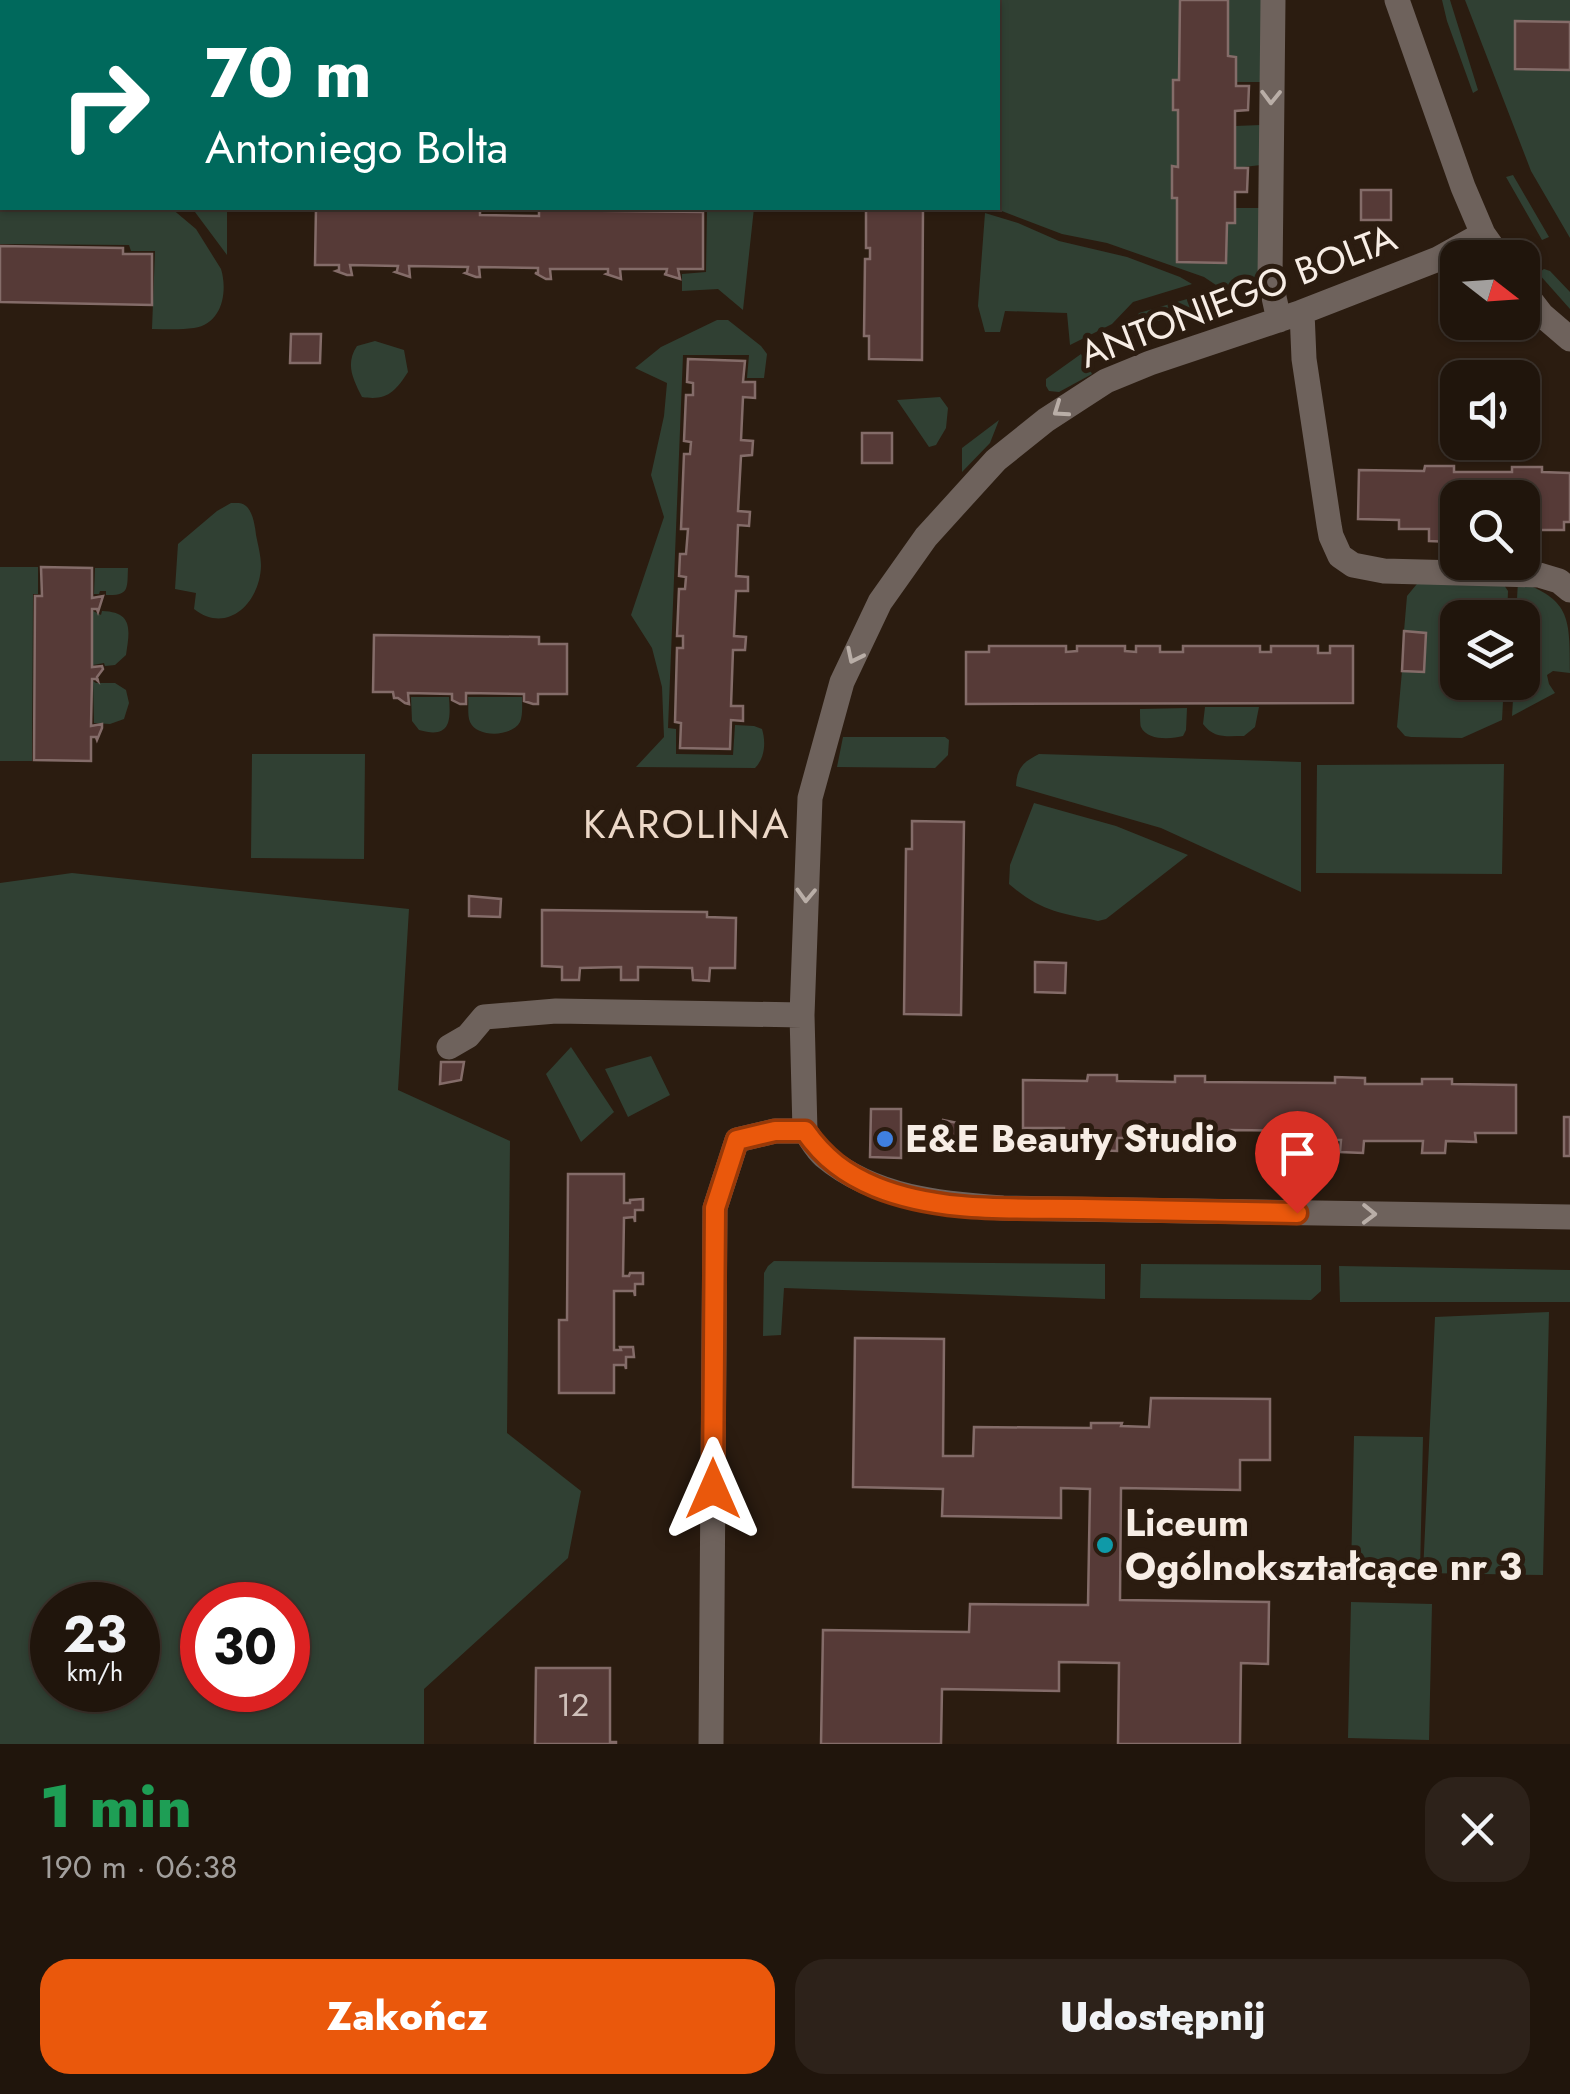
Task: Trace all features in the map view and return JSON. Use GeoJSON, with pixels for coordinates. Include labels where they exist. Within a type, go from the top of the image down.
{"type":"FeatureCollection","features":[{"type":"Feature","properties":{"kind":"street"},"geometry":{"type":"LineString","coordinates":[[1272,0],[1270,279],[1290,316],[1304,359],[1329,526],[1340,556],[1353,565],[1384,571],[1539,575],[1559,581],[1570,590]]}},
{"type":"Feature","properties":{"kind":"street"},"geometry":{"type":"LineString","coordinates":[[1397,0],[1463,186],[1487,240]]}},
{"type":"Feature","properties":{"kind":"street","name":"ANTONIEGO BOLTA"},"geometry":{"type":"LineString","coordinates":[[805,1131],[802,1015],[810,798],[842,682],[880,602],[926,537],[996,460],[1046,420],[1106,382],[1438,260],[1483,234]]}},
{"type":"Feature","properties":{"kind":"street"},"geometry":{"type":"LineString","coordinates":[[1540,311],[1570,339]]}},
{"type":"Feature","properties":{"kind":"street"},"geometry":{"type":"LineString","coordinates":[[450,1047],[468,1036],[484,1017],[556,1012],[802,1015]]}},
{"type":"Feature","properties":{"kind":"street"},"geometry":{"type":"LineString","coordinates":[[712,1744],[715,1208],[737,1140],[775,1131],[805,1131],[821,1154],[876,1187],[945,1204],[1570,1217]]}},
{"type":"Feature","properties":{"kind":"green space"},"geometry":{"type":"Polygon","coordinates":[[[1000,0],[1180,0],[1179,80],[1173,81],[1173,110],[1178,110],[1178,166],[1173,166],[1172,198],[1177,198],[1177,262],[1226,262],[1227,223],[1235,222],[1235,208],[1260,208],[1259,277],[1231,288],[1219,287],[1204,277],[1107,243],[1062,234],[999,210],[1000,0]]]}},
{"type":"Feature","properties":{"kind":"green space"},"geometry":{"type":"Polygon","coordinates":[[[1228,0],[1262,0],[1261,82],[1236,82],[1236,57],[1228,56],[1228,0]]]}},
{"type":"Feature","properties":{"kind":"green space"},"geometry":{"type":"Polygon","coordinates":[[[1442,0],[1450,0],[1478,90],[1473,93],[1447,21],[1442,0]]]}},
{"type":"Feature","properties":{"kind":"green space"},"geometry":{"type":"Polygon","coordinates":[[[1465,0],[1570,0],[1570,238],[1531,171],[1465,0]]]}},
{"type":"Feature","properties":{"kind":"green space"},"geometry":{"type":"Polygon","coordinates":[[[1261,125],[1261,165],[1235,168],[1235,126],[1261,125]]]}},
{"type":"Feature","properties":{"kind":"green space"},"geometry":{"type":"Polygon","coordinates":[[[1513,175],[1549,237],[1542,240],[1506,177],[1513,175]]]}},
{"type":"Feature","properties":{"kind":"green space"},"geometry":{"type":"Polygon","coordinates":[[[0,210],[173,210],[196,229],[221,269],[221,306],[211,320],[194,328],[152,329],[155,251],[131,251],[129,245],[0,244],[0,210]]]}},
{"type":"Feature","properties":{"kind":"green space"},"geometry":{"type":"Polygon","coordinates":[[[193,210],[227,210],[227,255],[193,210]]]}},
{"type":"Feature","properties":{"kind":"green space"},"geometry":{"type":"Polygon","coordinates":[[[707,210],[754,210],[743,310],[718,289],[682,291],[682,274],[706,272],[707,210]]]}},
{"type":"Feature","properties":{"kind":"green space"},"geometry":{"type":"Polygon","coordinates":[[[985,213],[1059,241],[1127,257],[1192,284],[1133,302],[1112,324],[1070,345],[1067,313],[1005,311],[1000,332],[985,332],[978,306],[985,213]]]}},
{"type":"Feature","properties":{"kind":"green space"},"geometry":{"type":"Polygon","coordinates":[[[1550,271],[1570,292],[1570,309],[1540,275],[1540,272],[1550,271]]]}},
{"type":"Feature","properties":{"kind":"green space"},"geometry":{"type":"Polygon","coordinates":[[[1194,297],[1208,298],[1209,304],[1145,325],[1122,337],[1139,313],[1194,297]]]}},
{"type":"Feature","properties":{"kind":"green space"},"geometry":{"type":"Polygon","coordinates":[[[717,320],[728,320],[767,354],[764,378],[747,378],[749,355],[683,355],[668,728],[676,729],[676,754],[733,755],[735,725],[762,729],[764,750],[755,768],[636,767],[664,737],[662,687],[652,648],[631,615],[664,517],[651,475],[667,383],[635,368],[661,347],[717,320]]]}},
{"type":"Feature","properties":{"kind":"green space"},"geometry":{"type":"Polygon","coordinates":[[[375,341],[404,350],[408,372],[390,394],[362,397],[353,378],[351,359],[357,346],[375,341]]]}},
{"type":"Feature","properties":{"kind":"green space"},"geometry":{"type":"Polygon","coordinates":[[[1081,354],[1092,374],[1059,392],[1049,391],[1046,379],[1081,354]]]}},
{"type":"Feature","properties":{"kind":"green space"},"geometry":{"type":"Polygon","coordinates":[[[940,397],[948,408],[946,428],[936,445],[929,447],[897,400],[940,397]]]}},
{"type":"Feature","properties":{"kind":"green space"},"geometry":{"type":"Polygon","coordinates":[[[999,420],[990,443],[962,472],[962,448],[999,420]]]}},
{"type":"Feature","properties":{"kind":"green space"},"geometry":{"type":"Polygon","coordinates":[[[231,503],[246,506],[254,523],[260,554],[259,580],[240,611],[229,617],[206,616],[194,609],[196,593],[175,589],[178,544],[231,503]]]}},
{"type":"Feature","properties":{"kind":"green space"},"geometry":{"type":"Polygon","coordinates":[[[0,567],[38,567],[38,594],[33,594],[32,761],[0,761],[0,567]]]}},
{"type":"Feature","properties":{"kind":"green space"},"geometry":{"type":"Polygon","coordinates":[[[95,568],[128,568],[126,589],[114,595],[106,595],[106,591],[94,594],[95,568]]]}},
{"type":"Feature","properties":{"kind":"green space"},"geometry":{"type":"Polygon","coordinates":[[[1421,579],[1502,582],[1508,591],[1508,600],[1440,600],[1440,700],[1503,700],[1502,720],[1462,738],[1405,736],[1397,727],[1402,671],[1424,671],[1426,633],[1404,631],[1407,596],[1421,579]]]}},
{"type":"Feature","properties":{"kind":"green space"},"geometry":{"type":"Polygon","coordinates":[[[1518,581],[1557,603],[1567,624],[1570,673],[1553,671],[1547,675],[1555,693],[1512,716],[1513,700],[1540,700],[1540,600],[1517,600],[1518,581]]]}},
{"type":"Feature","properties":{"kind":"green space"},"geometry":{"type":"Polygon","coordinates":[[[93,611],[101,615],[102,611],[112,612],[127,624],[126,655],[115,665],[93,665],[93,611]]]}},
{"type":"Feature","properties":{"kind":"green space"},"geometry":{"type":"Polygon","coordinates":[[[93,681],[115,683],[126,690],[129,703],[124,719],[110,724],[94,723],[93,681]]]}},
{"type":"Feature","properties":{"kind":"green space"},"geometry":{"type":"Polygon","coordinates":[[[411,697],[449,697],[449,721],[443,730],[419,730],[412,721],[411,697]]]}},
{"type":"Feature","properties":{"kind":"green space"},"geometry":{"type":"Polygon","coordinates":[[[468,697],[522,697],[520,722],[503,733],[480,731],[470,722],[468,697]]]}},
{"type":"Feature","properties":{"kind":"green space"},"geometry":{"type":"Polygon","coordinates":[[[1205,707],[1259,707],[1255,727],[1244,736],[1232,736],[1207,729],[1203,724],[1205,707]]]}},
{"type":"Feature","properties":{"kind":"green space"},"geometry":{"type":"Polygon","coordinates":[[[1187,708],[1183,736],[1154,737],[1141,727],[1140,709],[1187,708]]]}},
{"type":"Feature","properties":{"kind":"green space"},"geometry":{"type":"Polygon","coordinates":[[[843,737],[945,737],[949,740],[948,755],[935,768],[837,767],[843,737]]]}},
{"type":"Feature","properties":{"kind":"green space"},"geometry":{"type":"Polygon","coordinates":[[[252,754],[365,754],[364,859],[251,858],[252,754]]]}},
{"type":"Feature","properties":{"kind":"green space"},"geometry":{"type":"Polygon","coordinates":[[[1039,754],[1301,762],[1301,892],[1161,828],[1016,786],[1022,766],[1039,754]]]}},
{"type":"Feature","properties":{"kind":"green space"},"geometry":{"type":"Polygon","coordinates":[[[1504,764],[1502,874],[1316,873],[1317,765],[1504,764]]]}},
{"type":"Feature","properties":{"kind":"green space"},"geometry":{"type":"Polygon","coordinates":[[[1034,803],[1116,826],[1188,855],[1106,919],[1098,921],[1051,910],[1009,884],[1010,865],[1034,803]]]}},
{"type":"Feature","properties":{"kind":"green space"},"geometry":{"type":"Polygon","coordinates":[[[72,873],[409,909],[398,1090],[510,1141],[507,1433],[581,1491],[568,1558],[424,1689],[424,1744],[0,1744],[0,883],[72,873]]]}},
{"type":"Feature","properties":{"kind":"green space"},"geometry":{"type":"Polygon","coordinates":[[[571,1047],[614,1112],[581,1142],[546,1074],[571,1047]]]}},
{"type":"Feature","properties":{"kind":"green space"},"geometry":{"type":"Polygon","coordinates":[[[651,1056],[670,1095],[628,1117],[605,1069],[651,1056]]]}},
{"type":"Feature","properties":{"kind":"green space"},"geometry":{"type":"Polygon","coordinates":[[[774,1261],[1105,1264],[1105,1299],[784,1288],[781,1335],[763,1336],[764,1273],[774,1261]]]}},
{"type":"Feature","properties":{"kind":"green space"},"geometry":{"type":"Polygon","coordinates":[[[1141,1264],[1321,1265],[1321,1291],[1311,1300],[1140,1298],[1141,1264]]]}},
{"type":"Feature","properties":{"kind":"green space"},"geometry":{"type":"Polygon","coordinates":[[[1339,1266],[1570,1270],[1570,1302],[1340,1302],[1339,1266]]]}},
{"type":"Feature","properties":{"kind":"green space"},"geometry":{"type":"Polygon","coordinates":[[[1549,1312],[1543,1575],[1423,1573],[1435,1317],[1549,1312]]]}},
{"type":"Feature","properties":{"kind":"green space"},"geometry":{"type":"Polygon","coordinates":[[[1354,1436],[1423,1437],[1420,1573],[1351,1572],[1354,1436]]]}},
{"type":"Feature","properties":{"kind":"green space"},"geometry":{"type":"Polygon","coordinates":[[[1351,1602],[1432,1604],[1429,1740],[1348,1738],[1351,1602]]]}},
{"type":"Feature","properties":{"kind":"building"},"geometry":{"type":"Polygon","coordinates":[[[1180,0],[1228,0],[1228,56],[1236,57],[1236,86],[1249,86],[1248,110],[1235,111],[1235,168],[1248,168],[1247,192],[1235,192],[1235,223],[1227,223],[1226,263],[1177,262],[1177,198],[1172,198],[1172,166],[1178,167],[1178,110],[1173,110],[1173,80],[1179,80],[1180,0]]]}},
{"type":"Feature","properties":{"kind":"building"},"geometry":{"type":"Polygon","coordinates":[[[1515,21],[1570,22],[1570,70],[1515,69],[1515,21]]]}},
{"type":"Feature","properties":{"kind":"building"},"geometry":{"type":"Polygon","coordinates":[[[1361,190],[1391,190],[1391,220],[1361,220],[1361,190]]]}},
{"type":"Feature","properties":{"kind":"building"},"geometry":{"type":"Polygon","coordinates":[[[316,210],[480,210],[480,215],[539,216],[539,210],[703,212],[703,269],[678,269],[680,279],[664,274],[667,269],[620,269],[621,279],[606,274],[608,269],[550,269],[551,279],[546,279],[535,273],[538,268],[479,267],[480,277],[476,277],[465,273],[468,267],[409,266],[410,277],[395,272],[398,266],[350,265],[352,275],[347,275],[336,271],[339,265],[315,265],[316,210]]]}},
{"type":"Feature","properties":{"kind":"building"},"geometry":{"type":"Polygon","coordinates":[[[866,210],[923,210],[922,360],[869,359],[869,336],[864,336],[865,259],[870,259],[870,248],[866,248],[866,210]]]}},
{"type":"Feature","properties":{"kind":"building"},"geometry":{"type":"Polygon","coordinates":[[[0,246],[123,248],[123,254],[152,254],[152,305],[0,302],[0,246]]]}},
{"type":"Feature","properties":{"kind":"building"},"geometry":{"type":"Polygon","coordinates":[[[291,334],[321,334],[320,363],[290,363],[291,334]]]}},
{"type":"Feature","properties":{"kind":"building"},"geometry":{"type":"Polygon","coordinates":[[[688,359],[745,361],[743,382],[755,382],[755,398],[743,397],[741,440],[753,441],[752,455],[741,456],[738,511],[750,512],[749,526],[738,525],[736,576],[748,577],[748,591],[736,591],[734,636],[746,637],[745,650],[733,650],[731,706],[743,706],[743,721],[731,720],[730,749],[680,748],[681,723],[675,722],[677,648],[683,648],[683,636],[677,636],[679,589],[685,589],[686,577],[679,576],[680,554],[686,554],[688,529],[681,529],[684,454],[690,454],[691,442],[684,441],[686,395],[693,395],[693,383],[687,382],[688,359]]]}},
{"type":"Feature","properties":{"kind":"building"},"geometry":{"type":"Polygon","coordinates":[[[862,433],[892,433],[892,463],[862,463],[862,433]]]}},
{"type":"Feature","properties":{"kind":"building"},"geometry":{"type":"Polygon","coordinates":[[[1425,466],[1454,466],[1454,472],[1512,472],[1512,467],[1542,467],[1542,472],[1570,473],[1570,522],[1564,522],[1564,530],[1540,530],[1540,480],[1440,480],[1440,541],[1429,541],[1429,529],[1399,529],[1399,520],[1358,519],[1359,470],[1424,471],[1425,466]]]}},
{"type":"Feature","properties":{"kind":"building"},"geometry":{"type":"Polygon","coordinates":[[[41,567],[92,568],[92,598],[103,596],[98,612],[92,609],[92,667],[103,669],[98,681],[92,679],[91,726],[102,724],[102,728],[97,740],[91,737],[91,761],[34,760],[35,596],[42,596],[41,567]]]}},
{"type":"Feature","properties":{"kind":"building"},"geometry":{"type":"Polygon","coordinates":[[[1404,631],[1426,633],[1424,672],[1402,671],[1404,631]]]}},
{"type":"Feature","properties":{"kind":"building"},"geometry":{"type":"Polygon","coordinates":[[[374,635],[539,637],[539,644],[567,644],[567,694],[538,694],[538,704],[533,704],[524,701],[524,694],[466,693],[466,704],[460,704],[452,700],[452,694],[408,693],[409,704],[405,703],[394,698],[393,692],[373,692],[374,635]]]}},
{"type":"Feature","properties":{"kind":"building"},"geometry":{"type":"Polygon","coordinates":[[[989,646],[1066,646],[1066,652],[1077,651],[1077,646],[1125,646],[1125,651],[1136,652],[1136,646],[1160,646],[1160,652],[1183,652],[1183,646],[1260,646],[1260,652],[1271,652],[1271,646],[1318,646],[1318,653],[1330,653],[1330,646],[1353,646],[1353,703],[966,704],[966,652],[989,652],[989,646]]]}},
{"type":"Feature","properties":{"kind":"building"},"geometry":{"type":"Polygon","coordinates":[[[912,821],[964,822],[961,1015],[904,1014],[906,849],[912,849],[912,821]]]}},
{"type":"Feature","properties":{"kind":"building"},"geometry":{"type":"Polygon","coordinates":[[[469,896],[501,899],[500,917],[469,916],[469,896]]]}},
{"type":"Feature","properties":{"kind":"building"},"geometry":{"type":"Polygon","coordinates":[[[542,910],[707,912],[707,917],[736,918],[735,968],[710,968],[709,981],[693,980],[692,968],[638,967],[638,980],[621,980],[621,967],[580,968],[579,980],[562,980],[562,967],[542,966],[542,910]]]}},
{"type":"Feature","properties":{"kind":"building"},"geometry":{"type":"Polygon","coordinates":[[[1035,962],[1066,963],[1065,993],[1035,992],[1035,962]]]}},
{"type":"Feature","properties":{"kind":"building"},"geometry":{"type":"Polygon","coordinates":[[[441,1062],[464,1062],[461,1080],[440,1084],[441,1062]]]}},
{"type":"Feature","properties":{"kind":"building"},"geometry":{"type":"Polygon","coordinates":[[[1088,1075],[1117,1075],[1117,1081],[1175,1082],[1175,1076],[1205,1076],[1205,1082],[1335,1083],[1335,1077],[1365,1078],[1365,1084],[1422,1084],[1422,1079],[1452,1079],[1452,1084],[1516,1085],[1516,1133],[1475,1133],[1476,1142],[1446,1141],[1445,1153],[1422,1153],[1423,1141],[1364,1141],[1363,1153],[1340,1152],[1341,1140],[1312,1140],[1312,1131],[1230,1130],[1229,1138],[1199,1138],[1198,1151],[1176,1152],[1176,1138],[1117,1138],[1117,1151],[1094,1150],[1094,1137],[1064,1137],[1064,1128],[1023,1128],[1023,1080],[1087,1081],[1088,1075]]]}},
{"type":"Feature","properties":{"kind":"building"},"geometry":{"type":"Polygon","coordinates":[[[871,1109],[901,1109],[901,1158],[870,1157],[871,1109]]]}},
{"type":"Feature","properties":{"kind":"building"},"geometry":{"type":"Polygon","coordinates":[[[1564,1117],[1570,1117],[1570,1156],[1564,1156],[1564,1117]]]}},
{"type":"Feature","properties":{"kind":"building"},"geometry":{"type":"Polygon","coordinates":[[[943,1120],[972,1126],[969,1147],[938,1141],[943,1120]]]}},
{"type":"Feature","properties":{"kind":"building"},"geometry":{"type":"Polygon","coordinates":[[[568,1174],[624,1174],[624,1203],[643,1199],[643,1210],[635,1210],[635,1222],[634,1217],[624,1218],[623,1276],[643,1273],[643,1284],[635,1284],[635,1296],[634,1291],[614,1291],[614,1350],[633,1347],[634,1357],[626,1357],[626,1369],[625,1365],[614,1365],[614,1393],[559,1393],[559,1320],[567,1320],[568,1174]]]}},
{"type":"Feature","properties":{"kind":"building","name":"Liceum Ogólnokształcące nr 3"},"geometry":{"type":"Polygon","coordinates":[[[855,1338],[944,1339],[943,1456],[973,1456],[974,1427],[1091,1428],[1091,1423],[1122,1423],[1121,1426],[1149,1427],[1151,1398],[1270,1399],[1270,1460],[1240,1460],[1240,1490],[1121,1488],[1120,1600],[1269,1602],[1268,1664],[1241,1663],[1240,1744],[1118,1744],[1119,1663],[1059,1662],[1059,1691],[942,1689],[941,1744],[821,1744],[823,1630],[969,1632],[970,1604],[1088,1605],[1090,1489],[1061,1488],[1061,1518],[942,1516],[943,1489],[853,1487],[855,1338]]]}},
{"type":"Feature","properties":{"kind":"building"},"geometry":{"type":"Polygon","coordinates":[[[536,1668],[610,1668],[610,1742],[616,1744],[535,1744],[536,1668]]]}},
{"type":"Feature","properties":{"kind":"place","name":"E&E Beauty Studio"},"geometry":{"type":"Point","coordinates":[885,1139]}},
{"type":"Feature","properties":{"kind":"place","name":"Liceum Ogólnokształcące nr 3"},"geometry":{"type":"Point","coordinates":[1105,1545]}},
{"type":"Feature","properties":{"kind":"district","name":"KAROLINA"},"geometry":{"type":"Point","coordinates":[687,824]}},
{"type":"Feature","properties":{"kind":"route"},"geometry":{"type":"LineString","coordinates":[[713,1489],[715,1208],[737,1140],[775,1131],[805,1131],[821,1154],[876,1187],[945,1204],[1297,1213]]}}]}
